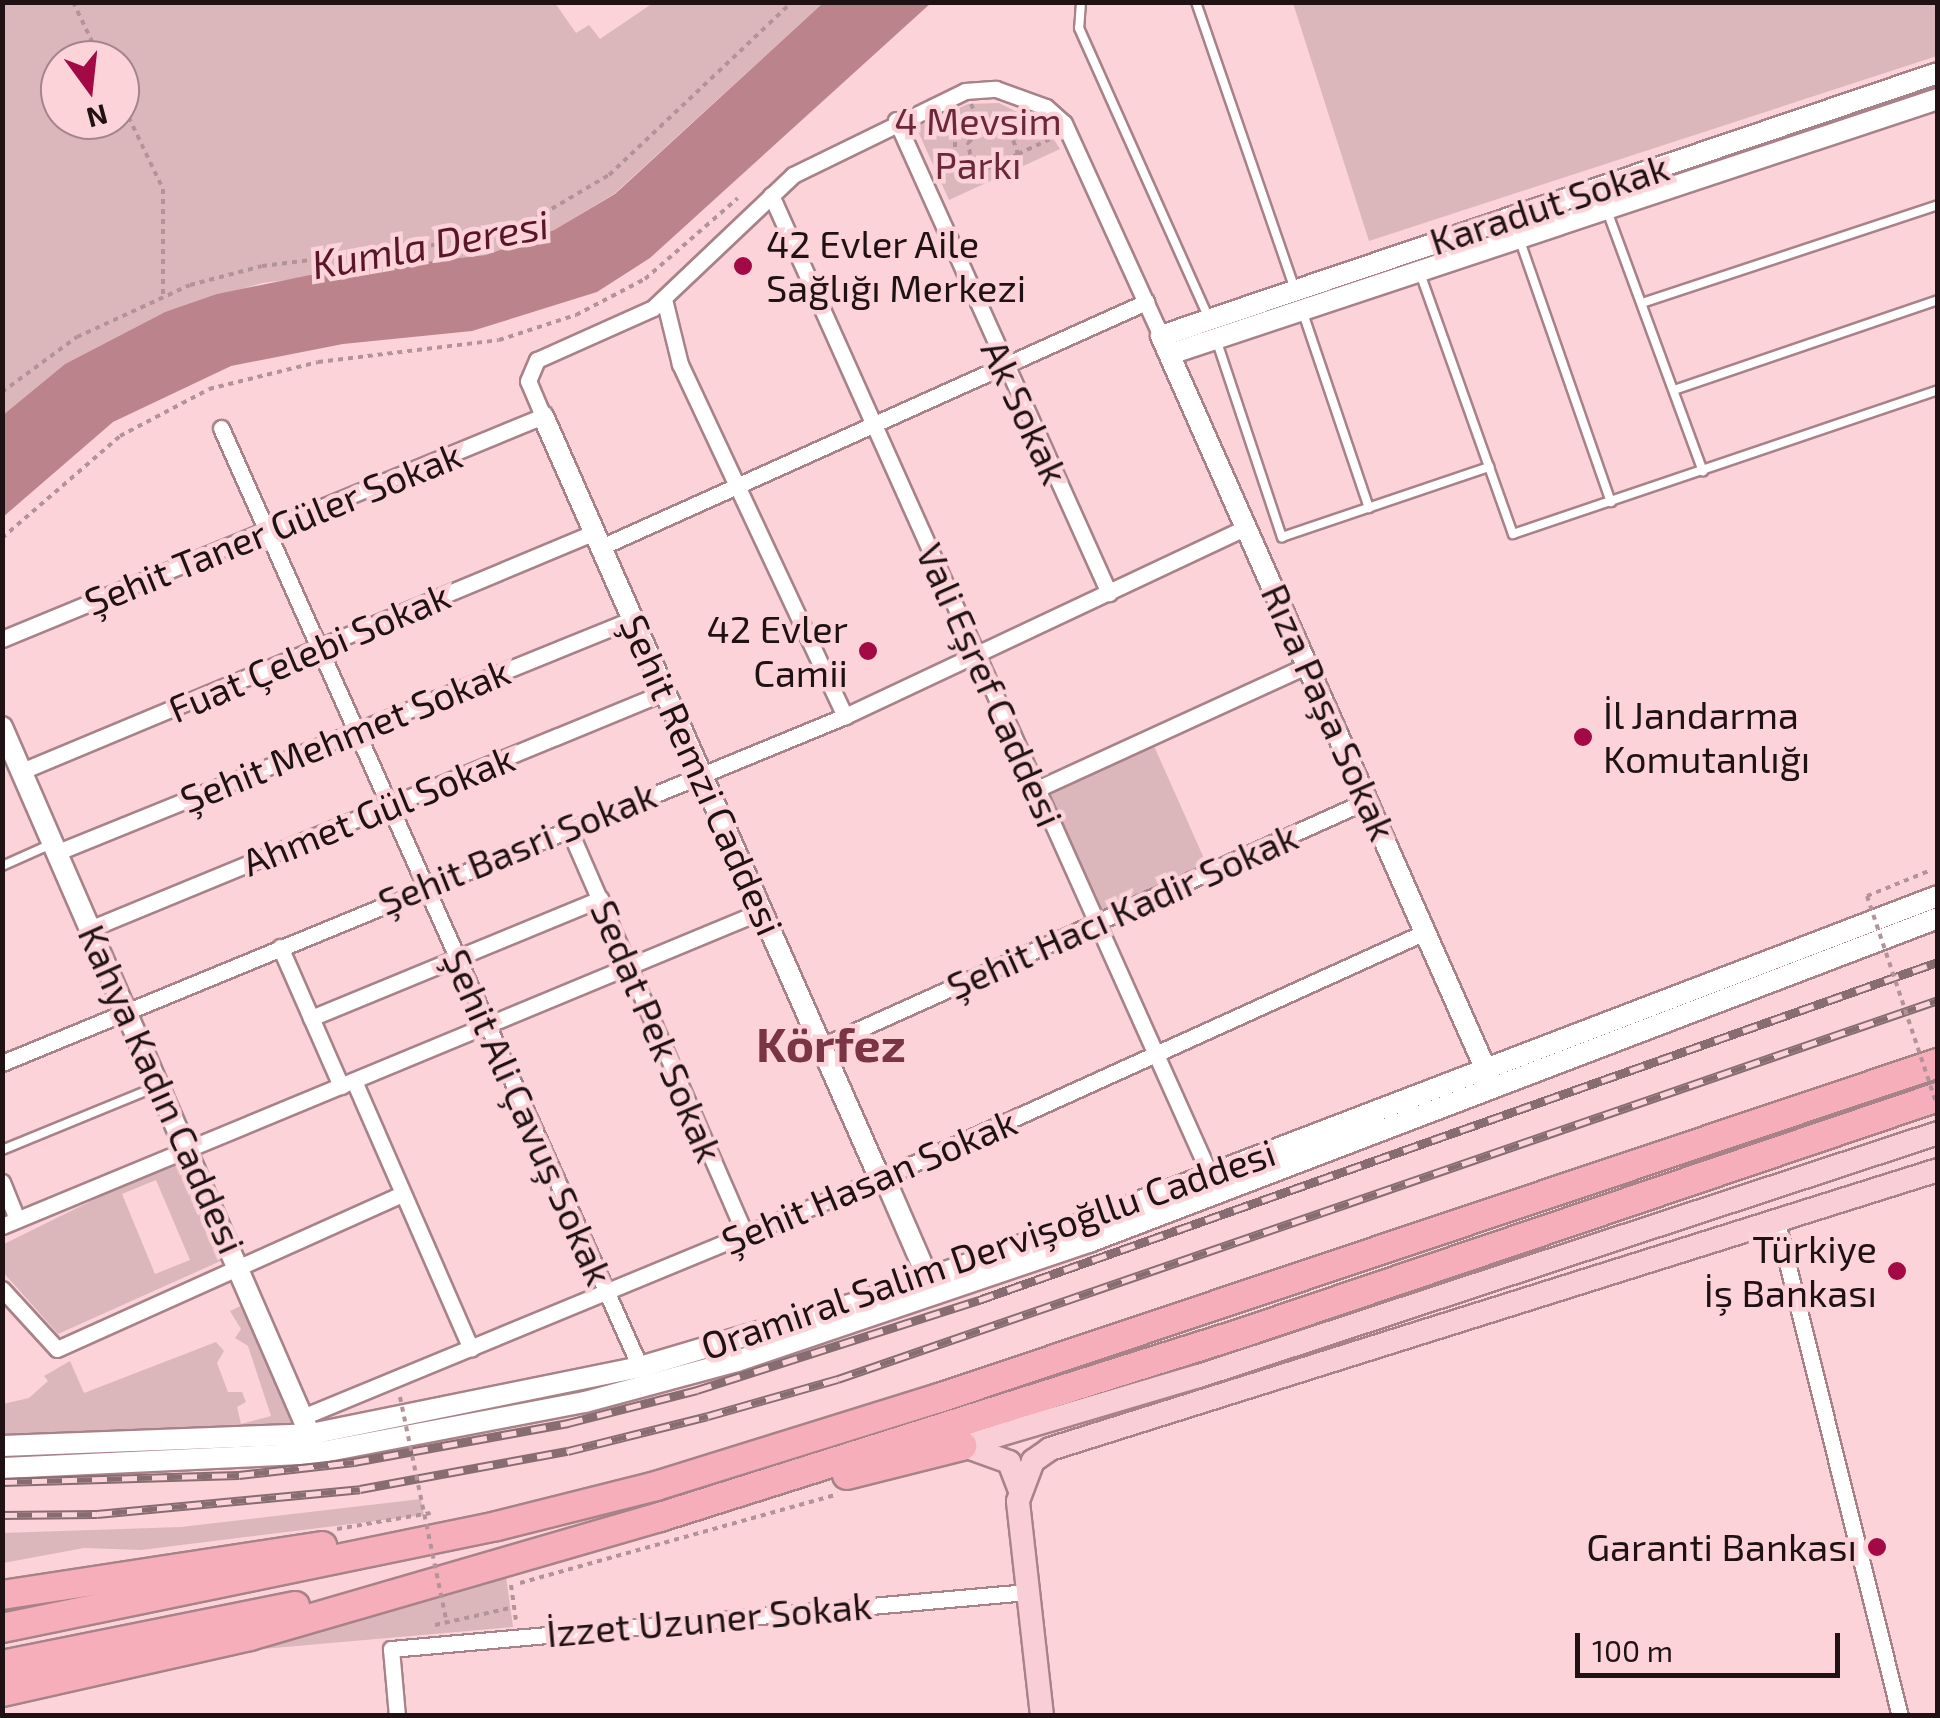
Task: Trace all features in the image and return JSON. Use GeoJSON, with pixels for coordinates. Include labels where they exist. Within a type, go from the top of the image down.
{"type":"FeatureCollection","features":[{"type":"Feature","properties":{"kind":"highway"},"geometry":{"type":"LineString","coordinates":[[2,1628],[497,1526],[656,1486],[939,1398],[1938,1063]]}},
{"type":"Feature","properties":{"kind":"highway"},"geometry":{"type":"LineString","coordinates":[[2,1692],[250,1636],[660,1517],[1239,1334],[1938,1098]]}},
{"type":"Feature","properties":{"kind":"highway"},"geometry":{"type":"LineString","coordinates":[[660,1517],[962,1446]]}},
{"type":"Feature","properties":{"kind":"highway"},"geometry":{"type":"LineString","coordinates":[[2,1595],[497,1526]]}},
{"type":"Feature","properties":{"kind":"highway"},"geometry":{"type":"LineString","coordinates":[[2,1665],[505,1562]]}},
{"type":"Feature","properties":{"kind":"main road","name":"Karadut Sokak"},"geometry":{"type":"LineString","coordinates":[[1165,345],[1602,196],[1938,74]]}},
{"type":"Feature","properties":{"kind":"main road","name":"Karadut Sokak"},"geometry":{"type":"LineString","coordinates":[[1602,196],[1938,98]]}},
{"type":"Feature","properties":{"kind":"main road","name":"Rıza Paşa Sokak"},"geometry":{"type":"LineString","coordinates":[[1165,345],[1490,1079]]}},
{"type":"Feature","properties":{"kind":"main road","name":"Şehit Remzi Caddesi"},"geometry":{"type":"LineString","coordinates":[[543,416],[928,1278]]}},
{"type":"Feature","properties":{"kind":"main road","name":"Kahya Kadın Caddesi"},"geometry":{"type":"LineString","coordinates":[[2,727],[8,753],[22,771],[162,1085],[311,1434]]}},
{"type":"Feature","properties":{"kind":"main road","name":"Oramiral Salim Dervişoğllu Caddesi"},"geometry":{"type":"LineString","coordinates":[[2,1468],[586,1402],[756,1355],[1071,1248],[1938,896]]}},
{"type":"Feature","properties":{"kind":"main road","name":"Oramiral Salim Dervişoğllu Caddesi"},"geometry":{"type":"LineString","coordinates":[[2,1446],[311,1434],[640,1367],[928,1278],[1938,918]]}},
{"type":"Feature","properties":{"kind":"main road"},"geometry":{"type":"LineString","coordinates":[[962,1446],[1112,1404],[1938,1132]]}},
{"type":"Feature","properties":{"kind":"main road"},"geometry":{"type":"LineString","coordinates":[[1020,1490],[1033,1461],[1050,1450],[1938,1170]]}},
{"type":"Feature","properties":{"kind":"main road"},"geometry":{"type":"LineString","coordinates":[[1112,1404],[1274,1378]]}},
{"type":"Feature","properties":{"kind":"main road"},"geometry":{"type":"LineString","coordinates":[[962,1446],[997,1453],[1009,1462],[1020,1490],[1042,1716]]}},
{"type":"Feature","properties":{"kind":"street"},"geometry":{"type":"LineString","coordinates":[[845,716],[680,364],[664,299],[802,169],[896,120],[965,91],[996,89],[1032,101],[1068,130],[1165,345]]}},
{"type":"Feature","properties":{"kind":"street","name":"Ak Sokak"},"geometry":{"type":"LineString","coordinates":[[896,120],[1002,366],[1109,593]]}},
{"type":"Feature","properties":{"kind":"street","name":"Vali Eşref Caddesi"},"geometry":{"type":"LineString","coordinates":[[771,195],[1210,1175]]}},
{"type":"Feature","properties":{"kind":"street","name":"Şehit Remzi Caddesi"},"geometry":{"type":"LineString","coordinates":[[543,416],[529,370],[544,356],[640,316],[664,299]]}},
{"type":"Feature","properties":{"kind":"street","name":"Fuat Çelebi Sokak"},"geometry":{"type":"LineString","coordinates":[[22,771],[317,648],[737,484],[1146,302]]}},
{"type":"Feature","properties":{"kind":"street","name":"Şehit Taner Güler Sokak"},"geometry":{"type":"LineString","coordinates":[[2,639],[543,416]]}},
{"type":"Feature","properties":{"kind":"street","name":"Şehit Ali Çavuş Sokak"},"geometry":{"type":"LineString","coordinates":[[221,428],[640,1367]]}},
{"type":"Feature","properties":{"kind":"street","name":"Şehit Basri Sokak"},"geometry":{"type":"LineString","coordinates":[[2,1063],[700,772],[845,716],[1247,527]]}},
{"type":"Feature","properties":{"kind":"street","name":"Şehit Mehmet Sokak"},"geometry":{"type":"LineString","coordinates":[[56,847],[632,618]]}},
{"type":"Feature","properties":{"kind":"street"},"geometry":{"type":"LineString","coordinates":[[1037,789],[1308,665]]}},
{"type":"Feature","properties":{"kind":"street","name":"Ahmet Gül Sokak"},"geometry":{"type":"LineString","coordinates":[[92,928],[665,692]]}},
{"type":"Feature","properties":{"kind":"street","name":"Şehit Hacı Kadir Sokak"},"geometry":{"type":"LineString","coordinates":[[822,1046],[1368,800]]}},
{"type":"Feature","properties":{"kind":"street","name":"Sedat Pek Sokak"},"geometry":{"type":"LineString","coordinates":[[568,827],[745,1234]]}},
{"type":"Feature","properties":{"kind":"street"},"geometry":{"type":"LineString","coordinates":[[311,1018],[600,898]]}},
{"type":"Feature","properties":{"kind":"street"},"geometry":{"type":"LineString","coordinates":[[2,1182],[10,1222],[762,912]]}},
{"type":"Feature","properties":{"kind":"street","name":"Şehit Hasan Sokak"},"geometry":{"type":"LineString","coordinates":[[311,1434],[471,1349],[882,1178],[1426,932]]}},
{"type":"Feature","properties":{"kind":"street"},"geometry":{"type":"LineString","coordinates":[[280,947],[311,1018],[402,1194],[471,1349]]}},
{"type":"Feature","properties":{"kind":"street"},"geometry":{"type":"LineString","coordinates":[[2,1289],[57,1349],[239,1263],[402,1194]]}},
{"type":"Feature","properties":{"kind":"street"},"geometry":{"type":"LineString","coordinates":[[1776,1218],[1900,1716]]}},
{"type":"Feature","properties":{"kind":"street","name":"İzzet Uzuner Sokak"},"geometry":{"type":"LineString","coordinates":[[398,1716],[391,1649],[1027,1592]]}},
{"type":"Feature","properties":{"kind":"lane"},"geometry":{"type":"LineString","coordinates":[[1082,2],[1079,28],[1212,328],[1282,537],[1490,467]]}},
{"type":"Feature","properties":{"kind":"lane"},"geometry":{"type":"LineString","coordinates":[[1196,2],[1369,508]]}},
{"type":"Feature","properties":{"kind":"lane"},"geometry":{"type":"LineString","coordinates":[[1602,196],[1702,471]]}},
{"type":"Feature","properties":{"kind":"lane"},"geometry":{"type":"LineString","coordinates":[[1642,303],[1938,205]]}},
{"type":"Feature","properties":{"kind":"lane"},"geometry":{"type":"LineString","coordinates":[[1514,226],[1611,502]]}},
{"type":"Feature","properties":{"kind":"lane"},"geometry":{"type":"LineString","coordinates":[[1416,259],[1513,534],[1938,390]]}},
{"type":"Feature","properties":{"kind":"lane"},"geometry":{"type":"LineString","coordinates":[[1674,390],[1938,300]]}},
{"type":"Feature","properties":{"kind":"lane"},"geometry":{"type":"LineString","coordinates":[[2,866],[56,847]]}},
{"type":"Feature","properties":{"kind":"lane"},"geometry":{"type":"LineString","coordinates":[[2,1150],[162,1085]]}},
{"type":"Feature","properties":{"kind":"path"},"geometry":{"type":"LineString","coordinates":[[73,2],[91,40]]}},
{"type":"Feature","properties":{"kind":"path"},"geometry":{"type":"LineString","coordinates":[[2,392],[77,337],[163,296],[262,266],[464,241],[526,224],[608,175],[792,2]]}},
{"type":"Feature","properties":{"kind":"path"},"geometry":{"type":"LineString","coordinates":[[965,91],[981,128]]}},
{"type":"Feature","properties":{"kind":"path"},"geometry":{"type":"LineString","coordinates":[[1018,154],[1010,131],[981,128],[970,138],[974,174],[1018,154],[1068,130]]}},
{"type":"Feature","properties":{"kind":"path"},"geometry":{"type":"LineString","coordinates":[[955,168],[955,130],[970,138]]}},
{"type":"Feature","properties":{"kind":"path"},"geometry":{"type":"LineString","coordinates":[[140,140],[164,189],[163,296]]}},
{"type":"Feature","properties":{"kind":"path"},"geometry":{"type":"LineString","coordinates":[[922,183],[970,162]]}},
{"type":"Feature","properties":{"kind":"path"},"geometry":{"type":"LineString","coordinates":[[2,538],[120,436],[209,389],[318,362],[499,340],[576,315],[645,279],[738,198]]}},
{"type":"Feature","properties":{"kind":"path"},"geometry":{"type":"LineString","coordinates":[[1930,871],[1867,896],[1938,1108]]}},
{"type":"Feature","properties":{"kind":"path"},"geometry":{"type":"LineString","coordinates":[[400,1398],[428,1514],[447,1623]]}},
{"type":"Feature","properties":{"kind":"path"},"geometry":{"type":"LineString","coordinates":[[519,1636],[511,1586],[848,1492]]}},
{"type":"Feature","properties":{"kind":"path"},"geometry":{"type":"LineString","coordinates":[[370,1524],[428,1514]]}},
{"type":"Feature","properties":{"kind":"path"},"geometry":{"type":"LineString","coordinates":[[435,1625],[514,1607]]}},
{"type":"Feature","properties":{"kind":"green space"},"geometry":{"type":"Polygon","coordinates":[[[3,3],[555,3],[576,33],[589,25],[600,39],[653,3],[823,3],[614,194],[554,230],[486,255],[262,283],[165,312],[65,364],[3,415],[3,3]]]}},
{"type":"Feature","properties":{"kind":"green space"},"geometry":{"type":"Polygon","coordinates":[[[1293,3],[1937,3],[1937,56],[1369,241],[1293,3]]]}},
{"type":"Feature","properties":{"kind":"green space","name":"4 Mevsim Parkı"},"geometry":{"type":"Polygon","coordinates":[[[999,103],[1045,126],[1060,149],[949,200],[916,127],[968,104],[999,103]]]}},
{"type":"Feature","properties":{"kind":"green space"},"geometry":{"type":"Polygon","coordinates":[[[1154,746],[1207,866],[1101,913],[1048,793],[1154,746]]]}},
{"type":"Feature","properties":{"kind":"green space"},"geometry":{"type":"Polygon","coordinates":[[[178,1158],[225,1259],[58,1334],[3,1272],[2,1245],[178,1158]],[[156,1180],[122,1194],[155,1274],[190,1260],[156,1180]]]}},
{"type":"Feature","properties":{"kind":"green space"},"geometry":{"type":"Polygon","coordinates":[[[245,1304],[293,1425],[3,1434],[3,1404],[29,1398],[48,1381],[44,1376],[70,1361],[84,1393],[216,1342],[224,1351],[217,1363],[228,1392],[242,1392],[246,1402],[237,1407],[241,1424],[271,1416],[248,1346],[235,1338],[241,1329],[230,1311],[245,1304]]]}},
{"type":"Feature","properties":{"kind":"green space"},"geometry":{"type":"Polygon","coordinates":[[[421,1499],[424,1515],[141,1550],[84,1548],[3,1563],[3,1533],[181,1527],[421,1499]]]}},
{"type":"Feature","properties":{"kind":"green space"},"geometry":{"type":"Polygon","coordinates":[[[506,1577],[513,1627],[240,1651],[506,1577]]]}},
{"type":"Feature","properties":{"kind":"shaded area"},"geometry":{"type":"Polygon","coordinates":[[[823,3],[931,3],[650,258],[597,292],[472,331],[343,344],[231,366],[113,422],[3,517],[3,415],[65,364],[165,312],[217,294],[310,275],[486,255],[554,230],[615,194],[823,3]]]}},
{"type":"Feature","properties":{"kind":"railway"},"geometry":{"type":"LineString","coordinates":[[2,1482],[239,1475],[354,1462],[568,1423],[697,1390],[979,1300],[1938,962]]}},
{"type":"Feature","properties":{"kind":"railway"},"geometry":{"type":"LineString","coordinates":[[2,1515],[97,1514],[360,1489],[568,1451],[708,1416],[838,1379],[1938,1000]]}},
{"type":"Feature","properties":{"kind":"place","name":"42 Evler Aile Sağlığı Merkezi"},"geometry":{"type":"Point","coordinates":[743,266]}},
{"type":"Feature","properties":{"kind":"place","name":"42 Evler Camii"},"geometry":{"type":"Point","coordinates":[868,651]}},
{"type":"Feature","properties":{"kind":"place","name":"İl Jandarma Komutanlığı"},"geometry":{"type":"Point","coordinates":[1583,737]}},
{"type":"Feature","properties":{"kind":"place","name":"Türkiye İş Bankası"},"geometry":{"type":"Point","coordinates":[1897,1271]}},
{"type":"Feature","properties":{"kind":"place","name":"Garanti Bankası"},"geometry":{"type":"Point","coordinates":[1877,1547]}},
{"type":"Feature","properties":{"kind":"district","name":"Körfez"},"geometry":{"type":"Point","coordinates":[831,1044]}},
{"type":"Feature","properties":{"kind":"water label","name":"Kumla Deresi"},"geometry":{"type":"Point","coordinates":[430,243]}}]}
